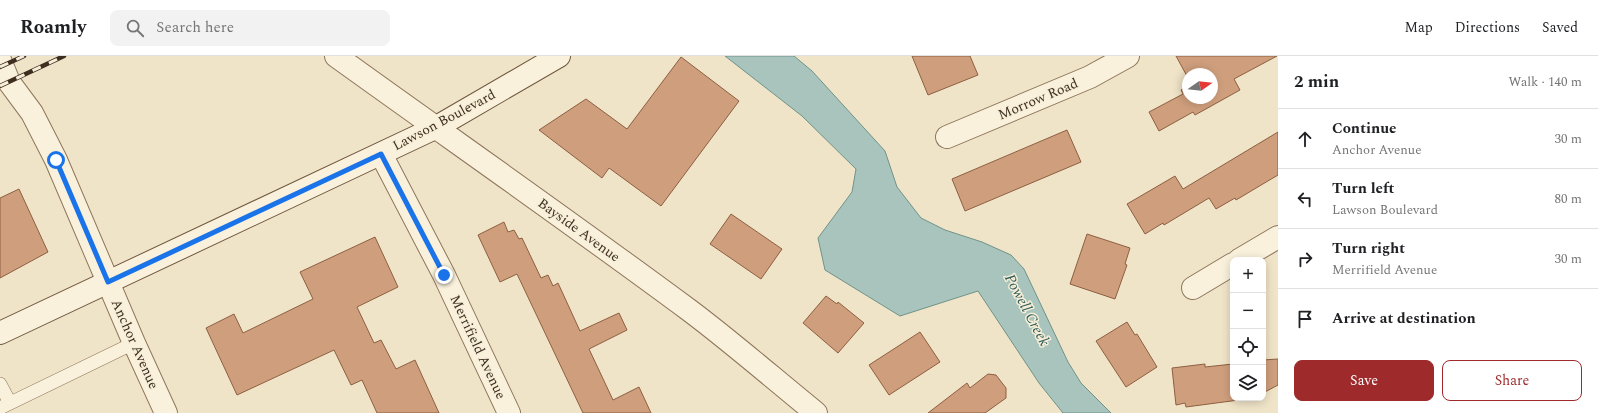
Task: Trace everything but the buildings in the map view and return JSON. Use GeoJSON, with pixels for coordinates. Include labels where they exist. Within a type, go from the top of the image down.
{"type":"FeatureCollection","features":[{"type":"Feature","properties":{"kind":"street","name":"Bayside Avenue"},"geometry":{"type":"LineString","coordinates":[[336,56],[538,200],[690,311],[816,413]]}},
{"type":"Feature","properties":{"kind":"street","name":"Lawson Boulevard"},"geometry":{"type":"LineString","coordinates":[[0,333],[435,128],[559,56]]}},
{"type":"Feature","properties":{"kind":"street","name":"Morrow Road"},"geometry":{"type":"LineString","coordinates":[[946,137],[1090,77],[1128,56]]}},
{"type":"Feature","properties":{"kind":"street","name":"Anchor Avenue"},"geometry":{"type":"LineString","coordinates":[[0,60],[10,82],[32,113],[56,160],[134,343],[166,413]]}},
{"type":"Feature","properties":{"kind":"street","name":"Merrifield Avenue"},"geometry":{"type":"LineString","coordinates":[[381,154],[444,275],[509,413]]}},
{"type":"Feature","properties":{"kind":"street"},"geometry":{"type":"LineString","coordinates":[[1244,257],[1278,237]]}},
{"type":"Feature","properties":{"kind":"street"},"geometry":{"type":"LineString","coordinates":[[1193,288],[1230,266]]}},
{"type":"Feature","properties":{"kind":"lane"},"geometry":{"type":"LineString","coordinates":[[0,384],[5,406],[134,343]]}},
{"type":"Feature","properties":{"kind":"water","name":"Powell Creek"},"geometry":{"type":"Polygon","coordinates":[[[725,56],[794,56],[812,71],[885,151],[897,187],[921,218],[945,230],[982,242],[1011,255],[1024,269],[1068,362],[1081,383],[1111,413],[1063,413],[1039,383],[978,291],[900,316],[825,270],[818,238],[852,192],[856,169],[802,116],[725,56]]]}},
{"type":"Feature","properties":{"kind":"railway"},"geometry":{"type":"LineString","coordinates":[[0,67],[24,56]]}},
{"type":"Feature","properties":{"kind":"railway"},"geometry":{"type":"LineString","coordinates":[[0,86],[64,56]]}},
{"type":"Feature","properties":{"kind":"route"},"geometry":{"type":"LineString","coordinates":[[56,160],[108,282],[381,154],[444,275]]}}]}
